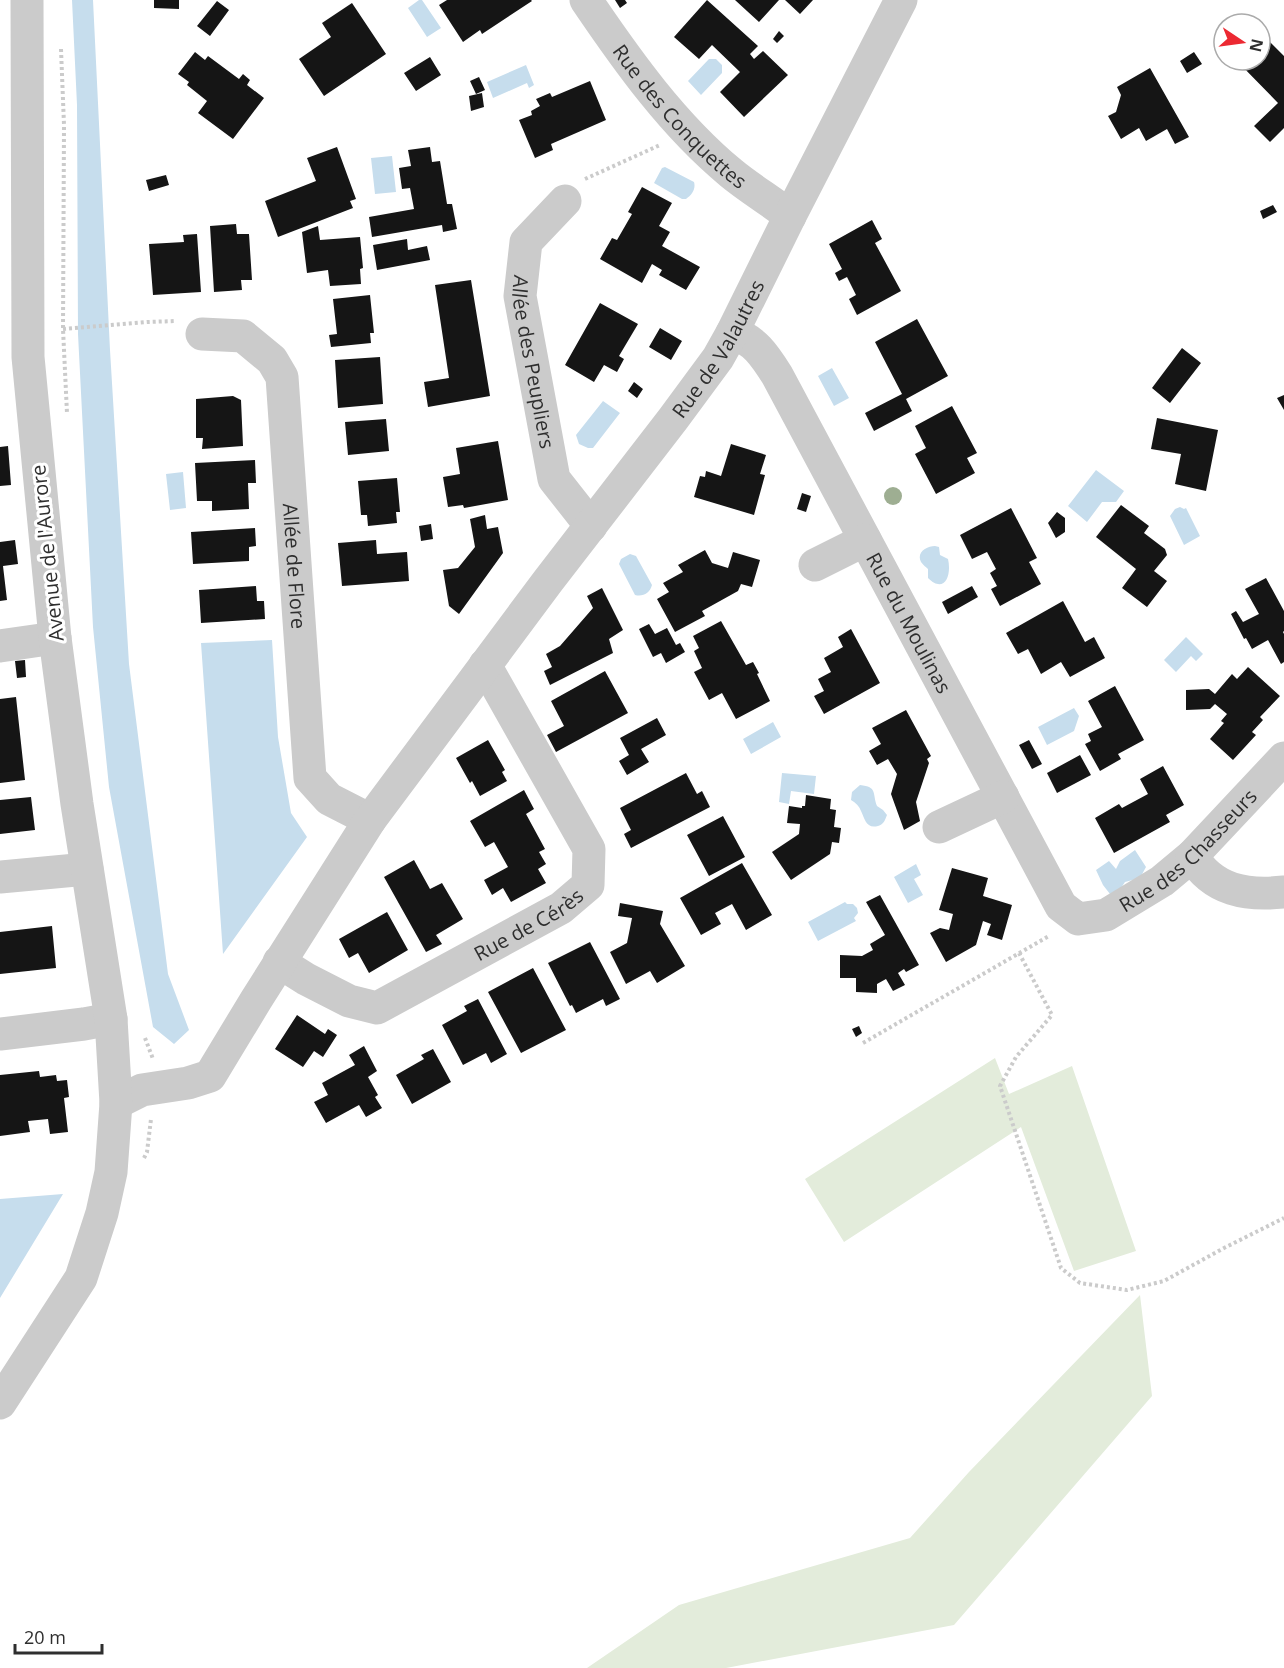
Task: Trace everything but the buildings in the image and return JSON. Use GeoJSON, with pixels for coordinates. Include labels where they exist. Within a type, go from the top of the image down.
{"type":"FeatureCollection","features":[{"type":"Feature","properties":{"kind":"street","name":"Avenue de l'Aurore"},"geometry":{"type":"LineString","coordinates":[[0,1403],[81,1278],[102,1213],[111,1172],[116,1103],[111,1019],[77,804],[14,358],[27,0]]}},
{"type":"Feature","properties":{"kind":"street","name":"Rue des Conquettes"},"geometry":{"type":"LineString","coordinates":[[586,0],[648,87],[688,132],[731,173],[790,216]]}},
{"type":"Feature","properties":{"kind":"street","name":"Rue de Valautres"},"geometry":{"type":"LineString","coordinates":[[116,1103],[142,1090],[188,1083],[210,1076],[279,962],[370,820],[718,358],[901,0]]}},
{"type":"Feature","properties":{"kind":"street","name":"Allée des Peupliers"},"geometry":{"type":"LineString","coordinates":[[565,201],[526,242],[520,296],[554,479],[591,526]]}},
{"type":"Feature","properties":{"kind":"street","name":"Rue du Moulinas"},"geometry":{"type":"LineString","coordinates":[[732,333],[745,337],[765,357],[777,375],[1061,906],[1078,919]]}},
{"type":"Feature","properties":{"kind":"street","name":"Allée de Flore"},"geometry":{"type":"LineString","coordinates":[[202,334],[243,336],[272,360],[282,377],[310,778],[329,799],[370,820]]}},
{"type":"Feature","properties":{"kind":"street"},"geometry":{"type":"LineString","coordinates":[[815,566],[865,540]]}},
{"type":"Feature","properties":{"kind":"street"},"geometry":{"type":"LineString","coordinates":[[0,646],[55,638]]}},
{"type":"Feature","properties":{"kind":"street","name":"Rue de Cérès"},"geometry":{"type":"LineString","coordinates":[[279,962],[306,979],[350,1001],[377,1008],[561,908],[588,885],[589,849],[485,665]]}},
{"type":"Feature","properties":{"kind":"street","name":"Rue des Chasseurs"},"geometry":{"type":"LineString","coordinates":[[1078,919],[1106,915],[1162,882],[1192,856],[1284,758]]}},
{"type":"Feature","properties":{"kind":"street"},"geometry":{"type":"LineString","coordinates":[[939,827],[1003,797]]}},
{"type":"Feature","properties":{"kind":"street"},"geometry":{"type":"LineString","coordinates":[[1192,856],[1207,875],[1228,887],[1251,893],[1284,892]]}},
{"type":"Feature","properties":{"kind":"street"},"geometry":{"type":"LineString","coordinates":[[0,877],[87,869]]}},
{"type":"Feature","properties":{"kind":"street"},"geometry":{"type":"LineString","coordinates":[[0,1034],[111,1019]]}},
{"type":"Feature","properties":{"kind":"path"},"geometry":{"type":"LineString","coordinates":[[61,46],[64,125],[63,329],[68,424]]}},
{"type":"Feature","properties":{"kind":"path"},"geometry":{"type":"LineString","coordinates":[[565,201],[585,179],[688,132]]}},
{"type":"Feature","properties":{"kind":"path"},"geometry":{"type":"LineString","coordinates":[[63,329],[148,322]]}},
{"type":"Feature","properties":{"kind":"path"},"geometry":{"type":"LineString","coordinates":[[863,1043],[1078,919]]}},
{"type":"Feature","properties":{"kind":"path"},"geometry":{"type":"LineString","coordinates":[[1019,953],[1052,1016],[1016,1057],[1000,1086],[1061,1268],[1080,1283],[1127,1290],[1164,1281],[1284,1218]]}},
{"type":"Feature","properties":{"kind":"path"},"geometry":{"type":"LineString","coordinates":[[143,1036],[149,1046],[154,1064]]}},
{"type":"Feature","properties":{"kind":"green space"},"geometry":{"type":"Polygon","coordinates":[[[995,1058],[1009,1094],[1072,1066],[1136,1251],[1074,1271],[1021,1127],[844,1242],[805,1179],[995,1058]]]}},
{"type":"Feature","properties":{"kind":"green space"},"geometry":{"type":"Polygon","coordinates":[[[1140,1295],[1152,1396],[954,1625],[726,1668],[587,1668],[679,1605],[910,1538],[969,1472],[1140,1295]]]}},
{"type":"Feature","properties":{"kind":"water"},"geometry":{"type":"Polygon","coordinates":[[[72,0],[93,0],[110,350],[129,664],[168,974],[189,1030],[174,1044],[153,1027],[109,787],[93,627],[78,334],[77,105],[72,0]]]}},
{"type":"Feature","properties":{"kind":"water"},"geometry":{"type":"Polygon","coordinates":[[[422,0],[441,28],[427,37],[408,8],[422,0]]]}},
{"type":"Feature","properties":{"kind":"water"},"geometry":{"type":"Polygon","coordinates":[[[709,59],[716,59],[722,65],[722,73],[701,95],[688,81],[709,59]]]}},
{"type":"Feature","properties":{"kind":"water"},"geometry":{"type":"Polygon","coordinates":[[[526,65],[534,85],[529,88],[527,83],[493,98],[487,82],[526,65]]]}},
{"type":"Feature","properties":{"kind":"water"},"geometry":{"type":"Polygon","coordinates":[[[392,156],[396,192],[375,194],[371,158],[392,156]]]}},
{"type":"Feature","properties":{"kind":"water"},"geometry":{"type":"Polygon","coordinates":[[[665,167],[694,182],[690,196],[682,199],[654,183],[662,168],[665,167]]]}},
{"type":"Feature","properties":{"kind":"water"},"geometry":{"type":"Polygon","coordinates":[[[832,368],[849,398],[834,406],[818,376],[832,368]]]}},
{"type":"Feature","properties":{"kind":"water"},"geometry":{"type":"Polygon","coordinates":[[[603,401],[620,413],[593,448],[588,448],[579,444],[576,435],[603,401]]]}},
{"type":"Feature","properties":{"kind":"water"},"geometry":{"type":"Polygon","coordinates":[[[1096,470],[1124,491],[1116,502],[1102,502],[1087,522],[1068,506],[1096,470]]]}},
{"type":"Feature","properties":{"kind":"water"},"geometry":{"type":"Polygon","coordinates":[[[183,472],[186,508],[170,510],[166,474],[183,472]]]}},
{"type":"Feature","properties":{"kind":"water"},"geometry":{"type":"Polygon","coordinates":[[[1186,508],[1200,536],[1184,545],[1170,516],[1175,509],[1186,508]]]}},
{"type":"Feature","properties":{"kind":"water"},"geometry":{"type":"Polygon","coordinates":[[[939,547],[940,555],[948,559],[948,577],[942,584],[928,578],[928,569],[920,558],[923,550],[939,547]]]}},
{"type":"Feature","properties":{"kind":"water"},"geometry":{"type":"Polygon","coordinates":[[[630,554],[636,556],[652,585],[650,590],[643,595],[635,595],[619,564],[621,559],[630,554]]]}},
{"type":"Feature","properties":{"kind":"water"},"geometry":{"type":"Polygon","coordinates":[[[1186,637],[1203,654],[1196,661],[1191,656],[1176,672],[1164,660],[1186,637]]]}},
{"type":"Feature","properties":{"kind":"water"},"geometry":{"type":"Polygon","coordinates":[[[272,640],[278,737],[291,813],[307,837],[223,954],[201,643],[272,640]]]}},
{"type":"Feature","properties":{"kind":"water"},"geometry":{"type":"Polygon","coordinates":[[[1074,708],[1079,716],[1074,731],[1047,745],[1038,727],[1074,708]]]}},
{"type":"Feature","properties":{"kind":"water"},"geometry":{"type":"Polygon","coordinates":[[[773,722],[781,737],[751,754],[743,739],[773,722]]]}},
{"type":"Feature","properties":{"kind":"water"},"geometry":{"type":"Polygon","coordinates":[[[782,773],[816,776],[814,794],[791,791],[789,804],[779,802],[782,773]]]}},
{"type":"Feature","properties":{"kind":"water"},"geometry":{"type":"Polygon","coordinates":[[[860,785],[872,789],[877,806],[887,815],[880,825],[874,827],[868,825],[858,806],[851,800],[852,792],[860,785]]]}},
{"type":"Feature","properties":{"kind":"water"},"geometry":{"type":"Polygon","coordinates":[[[1135,850],[1146,867],[1140,878],[1125,882],[1121,888],[1110,894],[1096,870],[1109,861],[1116,869],[1120,861],[1135,850]]]}},
{"type":"Feature","properties":{"kind":"water"},"geometry":{"type":"Polygon","coordinates":[[[916,864],[921,875],[914,879],[923,895],[908,903],[894,877],[916,864]]]}},
{"type":"Feature","properties":{"kind":"water"},"geometry":{"type":"Polygon","coordinates":[[[845,902],[857,908],[858,913],[854,918],[856,921],[818,941],[808,922],[845,902]]]}},
{"type":"Feature","properties":{"kind":"water"},"geometry":{"type":"Polygon","coordinates":[[[63,1194],[0,1298],[0,1199],[63,1194]]]}}]}
